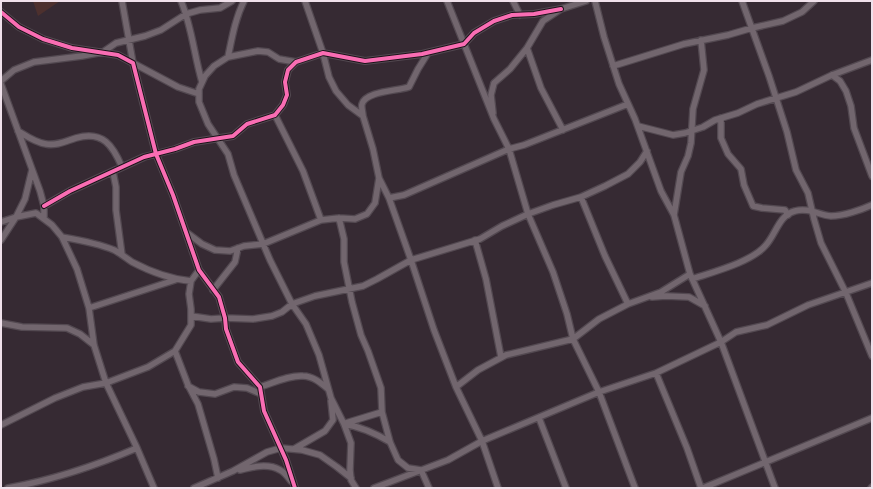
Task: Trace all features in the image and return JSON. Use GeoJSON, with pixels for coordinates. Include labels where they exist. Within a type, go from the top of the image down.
{"type":"FeatureCollection","features":[{"type":"Feature","properties":{"kind":"street"},"geometry":{"type":"LineString","coordinates":[[122,1],[133,63],[156,154],[173,195],[199,270],[219,297],[230,343],[238,362],[260,391],[264,412],[286,460],[294,485]]}},
{"type":"Feature","properties":{"kind":"street"},"geometry":{"type":"LineString","coordinates":[[181,1],[186,14],[202,82]]}},
{"type":"Feature","properties":{"kind":"street"},"geometry":{"type":"LineString","coordinates":[[1,81],[14,70],[34,62],[102,52],[116,43],[145,36],[161,30],[186,14],[200,10],[220,8],[232,1]]}},
{"type":"Feature","properties":{"kind":"street"},"geometry":{"type":"LineString","coordinates":[[228,57],[239,12],[244,1]]}},
{"type":"Feature","properties":{"kind":"street"},"geometry":{"type":"LineString","coordinates":[[305,1],[323,53],[329,77],[336,91],[348,104],[363,116]]}},
{"type":"Feature","properties":{"kind":"street"},"geometry":{"type":"LineString","coordinates":[[447,1],[494,119],[509,149],[528,214],[553,272],[567,314],[573,339],[599,392],[635,488]]}},
{"type":"Feature","properties":{"kind":"street"},"geometry":{"type":"LineString","coordinates":[[513,1],[520,15]]}},
{"type":"Feature","properties":{"kind":"street"},"geometry":{"type":"LineString","coordinates":[[44,206],[70,191],[144,157],[194,142],[233,136],[247,124],[275,115],[283,105],[286,95],[285,82],[288,70],[296,62],[323,53],[365,61],[428,53],[464,44],[474,33],[494,21],[512,15],[534,14],[561,9],[586,1]]}},
{"type":"Feature","properties":{"kind":"street"},"geometry":{"type":"LineString","coordinates":[[596,1],[604,37],[619,84],[638,126],[661,191],[674,215],[691,276],[721,342],[775,488]]}},
{"type":"Feature","properties":{"kind":"street"},"geometry":{"type":"LineString","coordinates":[[742,1],[776,98],[796,170],[808,193],[821,243],[846,293],[872,356]]}},
{"type":"Feature","properties":{"kind":"street"},"geometry":{"type":"LineString","coordinates":[[613,66],[666,49],[701,40],[728,36],[752,28],[783,21],[802,12],[807,4],[814,1]]}},
{"type":"Feature","properties":{"kind":"street"},"geometry":{"type":"LineString","coordinates":[[494,119],[491,95],[494,84],[510,69],[527,48],[543,21],[561,9]]}},
{"type":"Feature","properties":{"kind":"street"},"geometry":{"type":"LineString","coordinates":[[1,12],[19,27],[43,39],[72,48],[118,55],[178,87],[199,94]]}},
{"type":"Feature","properties":{"kind":"street"},"geometry":{"type":"LineString","coordinates":[[674,215],[681,172],[688,156],[692,130],[693,109],[704,70],[701,40]]}},
{"type":"Feature","properties":{"kind":"street"},"geometry":{"type":"LineString","coordinates":[[527,48],[541,88],[563,130]]}},
{"type":"Feature","properties":{"kind":"street"},"geometry":{"type":"LineString","coordinates":[[294,450],[325,431],[333,420],[329,389],[306,324],[292,304],[263,244],[234,175],[228,154],[205,117],[199,102],[199,89],[205,76],[214,66],[228,57],[258,51],[268,52],[279,59],[296,62]]}},
{"type":"Feature","properties":{"kind":"street"},"geometry":{"type":"LineString","coordinates":[[428,53],[409,88],[397,91],[380,92],[366,98],[362,104],[363,116],[373,149],[379,178],[389,198],[434,330],[456,387],[482,441],[498,488]]}},
{"type":"Feature","properties":{"kind":"street"},"geometry":{"type":"LineString","coordinates":[[638,126],[673,136],[796,92],[832,75],[872,60]]}},
{"type":"Feature","properties":{"kind":"street"},"geometry":{"type":"LineString","coordinates":[[832,75],[840,81],[846,91],[851,106],[854,128],[872,176]]}},
{"type":"Feature","properties":{"kind":"street"},"geometry":{"type":"LineString","coordinates":[[2,88],[40,190],[44,206],[44,218]]}},
{"type":"Feature","properties":{"kind":"street"},"geometry":{"type":"LineString","coordinates":[[389,198],[404,195],[509,149],[524,146],[628,104]]}},
{"type":"Feature","properties":{"kind":"street"},"geometry":{"type":"LineString","coordinates":[[275,115],[303,171],[321,220]]}},
{"type":"Feature","properties":{"kind":"street"},"geometry":{"type":"LineString","coordinates":[[721,118],[721,138],[728,154],[741,168],[744,185],[753,206],[785,210],[788,214]]}},
{"type":"Feature","properties":{"kind":"street"},"geometry":{"type":"LineString","coordinates":[[18,132],[45,144],[61,144],[88,135],[100,138],[108,143],[116,153],[122,168]]}},
{"type":"Feature","properties":{"kind":"street"},"geometry":{"type":"LineString","coordinates":[[191,316],[211,319],[253,319],[272,316],[282,312],[292,304],[315,296],[363,286],[411,260],[475,240],[528,214],[581,197],[628,174],[640,162],[647,151]]}},
{"type":"Feature","properties":{"kind":"street"},"geometry":{"type":"LineString","coordinates":[[1,240],[16,217],[25,199],[32,170]]}},
{"type":"Feature","properties":{"kind":"street"},"geometry":{"type":"LineString","coordinates":[[113,172],[116,186],[116,210],[122,255]]}},
{"type":"Feature","properties":{"kind":"street"},"geometry":{"type":"LineString","coordinates":[[185,231],[202,244],[215,250],[230,251],[244,246],[263,244],[321,220],[339,218],[355,219],[367,214],[375,203],[379,178]]}},
{"type":"Feature","properties":{"kind":"street"},"geometry":{"type":"LineString","coordinates":[[581,197],[605,256],[628,304]]}},
{"type":"Feature","properties":{"kind":"street"},"geometry":{"type":"LineString","coordinates":[[456,387],[478,370],[501,357],[573,339],[599,319],[628,304],[660,292],[691,276],[756,255],[767,244],[784,217],[788,214],[795,211],[812,210],[831,216],[853,212],[872,205]]}},
{"type":"Feature","properties":{"kind":"street"},"geometry":{"type":"LineString","coordinates":[[1,222],[36,213],[52,225],[62,237],[77,269],[88,308],[94,345],[106,383],[154,488]]}},
{"type":"Feature","properties":{"kind":"street"},"geometry":{"type":"LineString","coordinates":[[339,218],[344,239],[344,262],[349,288],[361,335],[381,388],[382,412],[390,442],[398,460],[408,468],[421,470]]}},
{"type":"Feature","properties":{"kind":"street"},"geometry":{"type":"LineString","coordinates":[[62,237],[86,241],[114,250],[158,275],[175,280],[191,282]]}},
{"type":"Feature","properties":{"kind":"street"},"geometry":{"type":"LineString","coordinates":[[475,240],[486,279],[501,357]]}},
{"type":"Feature","properties":{"kind":"street"},"geometry":{"type":"LineString","coordinates":[[213,290],[235,262],[238,248]]}},
{"type":"Feature","properties":{"kind":"street"},"geometry":{"type":"LineString","coordinates":[[1,425],[55,398],[83,387],[106,383],[148,367],[175,351],[191,325],[189,294],[191,282],[199,270]]}},
{"type":"Feature","properties":{"kind":"street"},"geometry":{"type":"LineString","coordinates":[[88,308],[175,280]]}},
{"type":"Feature","properties":{"kind":"street"},"geometry":{"type":"LineString","coordinates":[[374,488],[448,460],[482,441],[599,392],[656,373],[721,342],[736,332],[767,325],[808,305],[872,283]]}},
{"type":"Feature","properties":{"kind":"street"},"geometry":{"type":"LineString","coordinates":[[643,298],[666,296],[689,297],[705,306]]}},
{"type":"Feature","properties":{"kind":"street"},"geometry":{"type":"LineString","coordinates":[[1,323],[22,327],[67,328],[80,334],[94,345]]}},
{"type":"Feature","properties":{"kind":"street"},"geometry":{"type":"LineString","coordinates":[[175,351],[188,385],[198,404],[218,478]]}},
{"type":"Feature","properties":{"kind":"street"},"geometry":{"type":"LineString","coordinates":[[656,373],[702,488],[872,418]]}},
{"type":"Feature","properties":{"kind":"street"},"geometry":{"type":"LineString","coordinates":[[188,385],[199,392],[215,394],[234,387],[260,391],[288,378],[304,376],[316,380],[329,389]]}},
{"type":"Feature","properties":{"kind":"street"},"geometry":{"type":"LineString","coordinates":[[331,398],[344,424],[351,444],[350,470],[351,478],[356,488]]}},
{"type":"Feature","properties":{"kind":"street"},"geometry":{"type":"LineString","coordinates":[[344,424],[382,412]]}},
{"type":"Feature","properties":{"kind":"street"},"geometry":{"type":"LineString","coordinates":[[539,418],[566,488]]}},
{"type":"Feature","properties":{"kind":"street"},"geometry":{"type":"LineString","coordinates":[[344,424],[370,430],[390,442]]}},
{"type":"Feature","properties":{"kind":"street"},"geometry":{"type":"LineString","coordinates":[[8,488],[56,477],[85,468],[137,448]]}},
{"type":"Feature","properties":{"kind":"street"},"geometry":{"type":"LineString","coordinates":[[234,472],[268,452],[280,448],[302,450],[320,456],[338,467],[351,478]]}},
{"type":"Feature","properties":{"kind":"street"},"geometry":{"type":"LineString","coordinates":[[194,488],[234,472],[252,467],[268,466],[280,470],[294,485]]}},
{"type":"Feature","properties":{"kind":"street"},"geometry":{"type":"LineString","coordinates":[[421,470],[428,488]]}},
{"type":"Feature","properties":{"kind":"shaded area"},"geometry":{"type":"Polygon","coordinates":[[[33,1],[60,1],[38,16],[33,1]]]}},
{"type":"Feature","properties":{"kind":"cycle path"},"geometry":{"type":"LineString","coordinates":[[44,206],[70,191],[144,157],[175,149],[194,142],[233,136],[247,124],[275,115],[283,105],[287,95],[285,82],[288,70],[296,62],[323,53],[365,61],[422,54],[464,44],[474,33],[494,21],[512,15],[534,14],[561,9]]}},
{"type":"Feature","properties":{"kind":"cycle path"},"geometry":{"type":"LineString","coordinates":[[1,12],[19,27],[43,39],[72,48],[118,55],[133,63],[156,154],[173,195],[199,270],[219,297],[225,318],[226,329],[238,362],[260,387],[264,411],[286,460],[295,488]]}}]}
